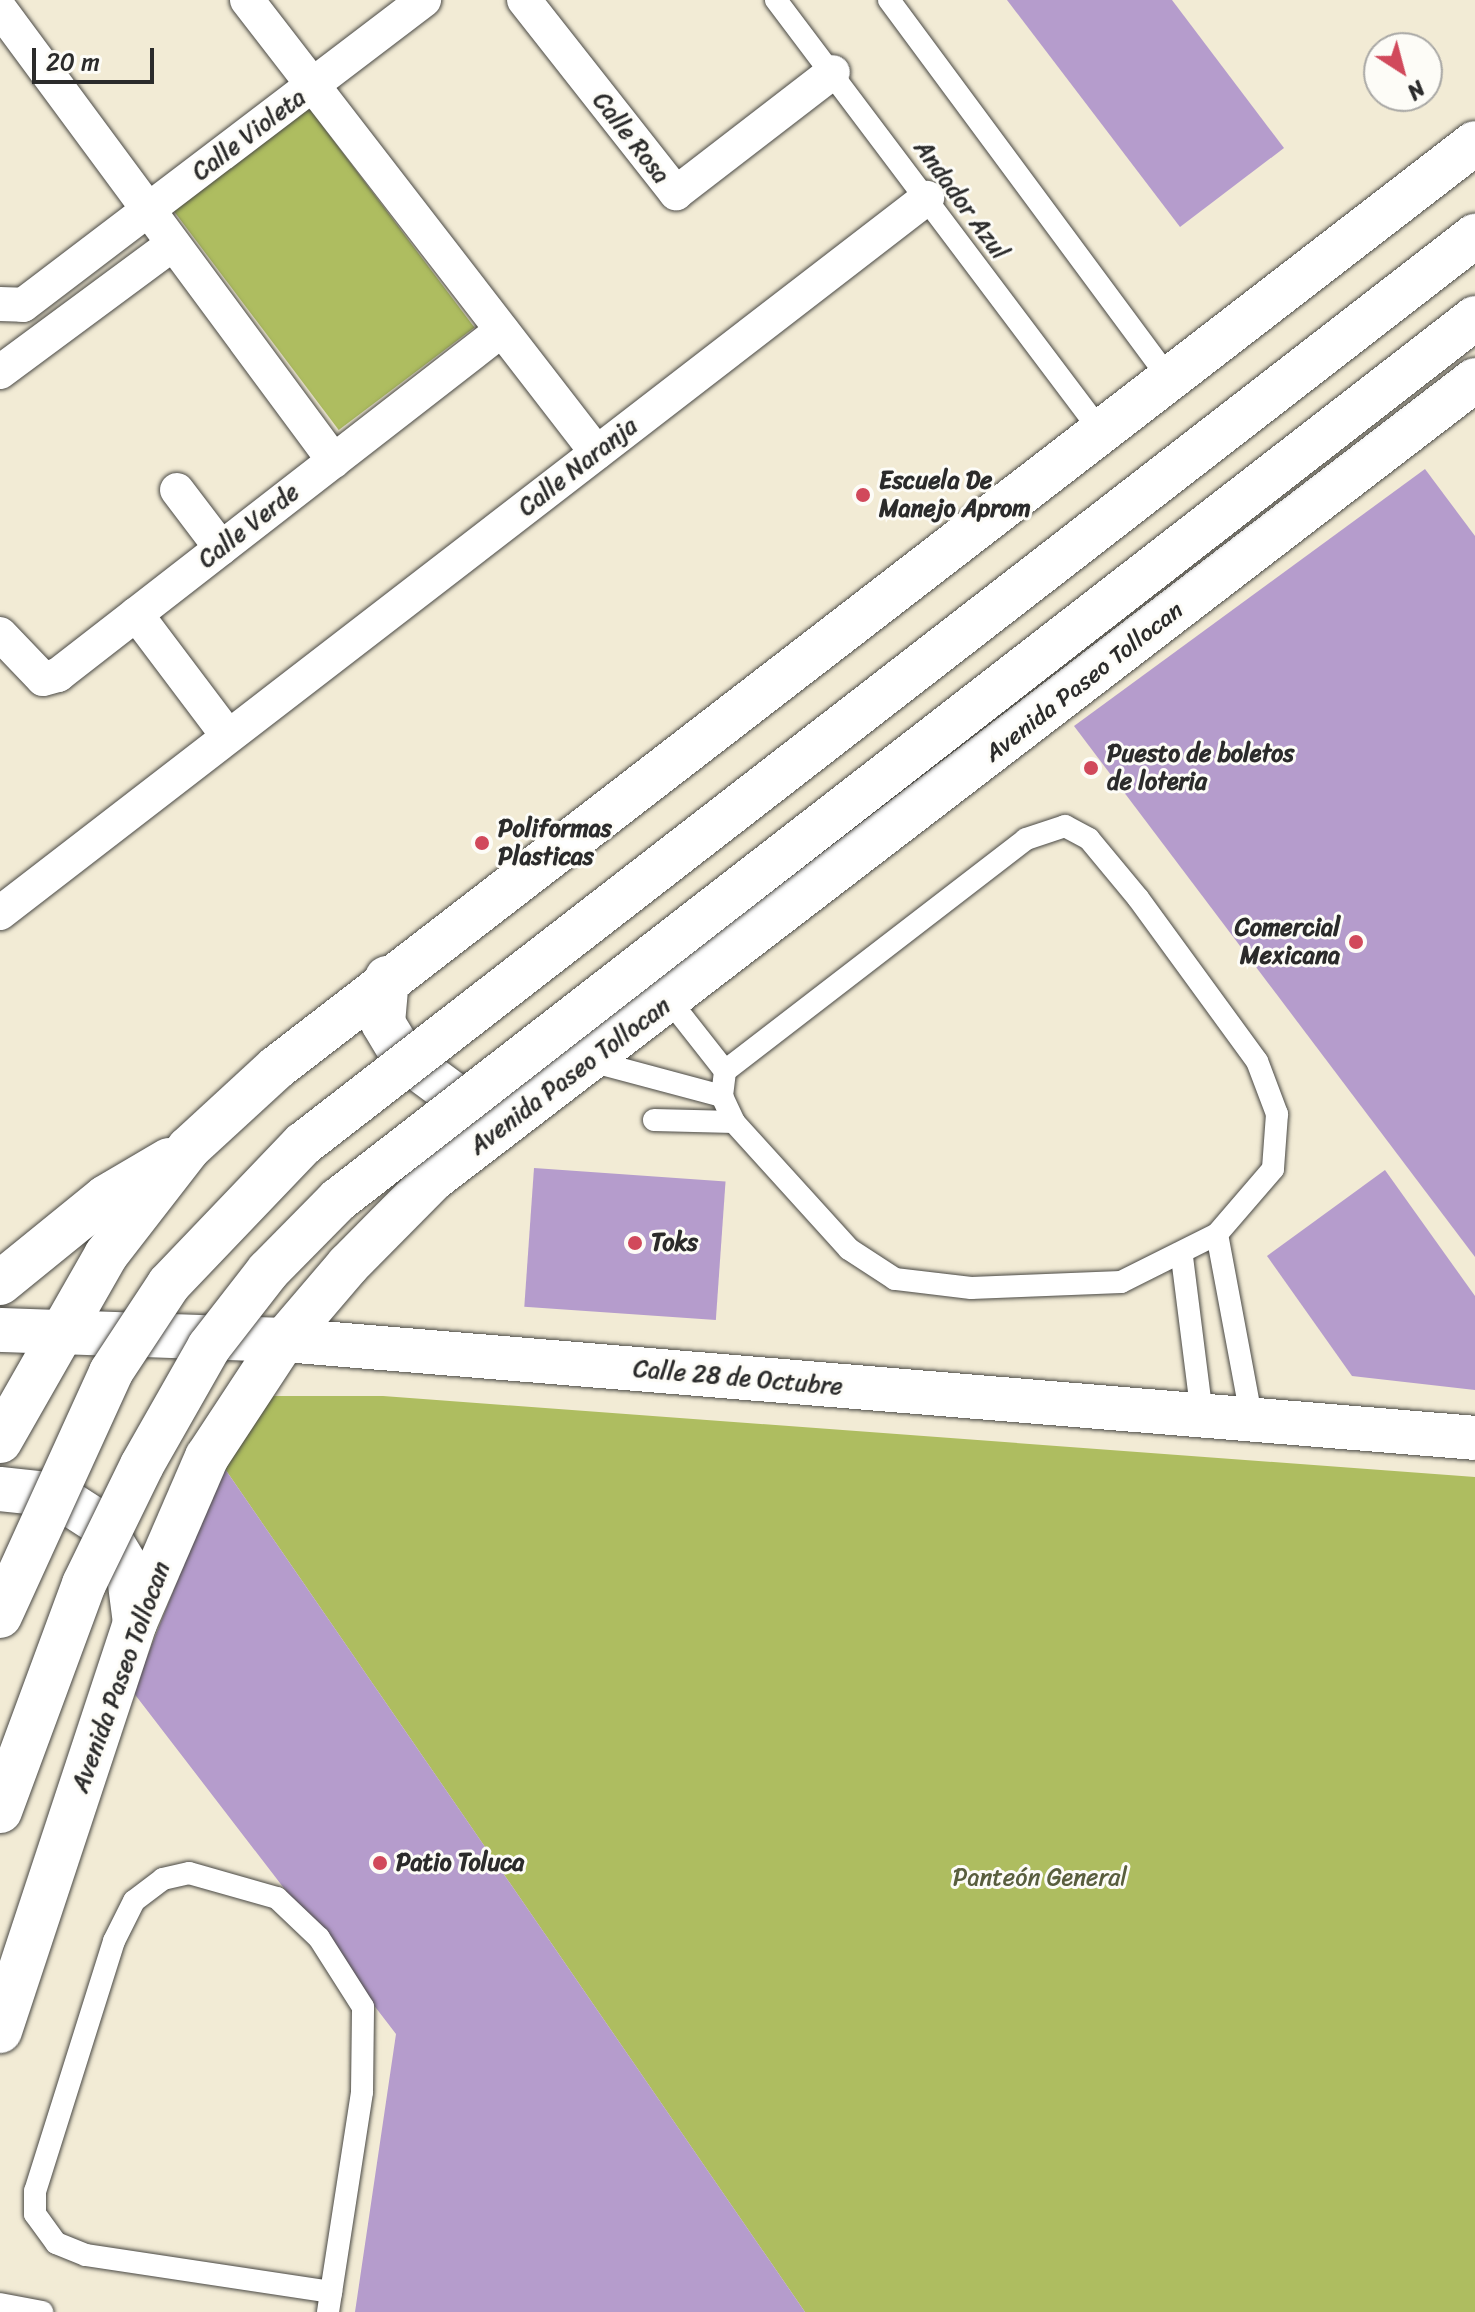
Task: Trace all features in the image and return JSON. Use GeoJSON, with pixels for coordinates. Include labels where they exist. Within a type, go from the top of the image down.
{"type":"FeatureCollection","features":[{"type":"Feature","properties":{"kind":"main road"},"geometry":{"type":"LineString","coordinates":[[0,1283],[106,1197],[189,1148],[387,978],[1102,433],[1475,143]]}},
{"type":"Feature","properties":{"kind":"main road"},"geometry":{"type":"LineString","coordinates":[[0,1616],[111,1372],[169,1284],[303,1144],[1475,236]]}},
{"type":"Feature","properties":{"kind":"main road","name":"Avenida Paseo Tollocan"},"geometry":{"type":"LineString","coordinates":[[0,1811],[84,1584],[142,1465],[209,1347],[268,1271],[363,1181],[1475,318]]}},
{"type":"Feature","properties":{"kind":"main road","name":"Avenida Paseo Tollocan"},"geometry":{"type":"LineString","coordinates":[[0,2031],[135,1623],[207,1457],[284,1340],[433,1179],[536,1098],[670,1001],[1475,380]]}},
{"type":"Feature","properties":{"kind":"main road"},"geometry":{"type":"LineString","coordinates":[[387,978],[388,1037],[418,1073],[481,1102],[536,1098]]}},
{"type":"Feature","properties":{"kind":"main road"},"geometry":{"type":"LineString","coordinates":[[0,1441],[58,1329],[189,1148]]}},
{"type":"Feature","properties":{"kind":"main road","name":"Calle 28 de Octubre"},"geometry":{"type":"LineString","coordinates":[[0,1330],[58,1329],[284,1340],[1475,1438]]}},
{"type":"Feature","properties":{"kind":"main road"},"geometry":{"type":"LineString","coordinates":[[0,1489],[56,1495],[101,1524],[128,1569],[135,1623]]}},
{"type":"Feature","properties":{"kind":"street"},"geometry":{"type":"LineString","coordinates":[[247,0],[597,453]]}},
{"type":"Feature","properties":{"kind":"street","name":"Calle Violeta"},"geometry":{"type":"LineString","coordinates":[[0,304],[23,305],[424,0]]}},
{"type":"Feature","properties":{"kind":"street","name":"Calle Rosa"},"geometry":{"type":"LineString","coordinates":[[524,0],[676,193],[833,72]]}},
{"type":"Feature","properties":{"kind":"street"},"geometry":{"type":"LineString","coordinates":[[0,9],[334,461]]}},
{"type":"Feature","properties":{"kind":"street","name":"Calle Naranja"},"geometry":{"type":"LineString","coordinates":[[0,913],[927,198]]}},
{"type":"Feature","properties":{"kind":"street"},"geometry":{"type":"LineString","coordinates":[[0,372],[173,244]]}},
{"type":"Feature","properties":{"kind":"street","name":"Calle Verde"},"geometry":{"type":"LineString","coordinates":[[0,634],[43,679],[136,614],[502,330]]}},
{"type":"Feature","properties":{"kind":"street"},"geometry":{"type":"LineString","coordinates":[[177,490],[221,548]]}},
{"type":"Feature","properties":{"kind":"street"},"geometry":{"type":"LineString","coordinates":[[136,614],[228,736]]}},
{"type":"Feature","properties":{"kind":"lane","name":"Andador Azul"},"geometry":{"type":"LineString","coordinates":[[776,0],[1102,433]]}},
{"type":"Feature","properties":{"kind":"lane"},"geometry":{"type":"LineString","coordinates":[[889,0],[1169,378]]}},
{"type":"Feature","properties":{"kind":"lane"},"geometry":{"type":"LineString","coordinates":[[670,1001],[725,1071],[722,1096],[734,1122],[849,1249],[895,1279],[971,1288],[1121,1282],[1182,1257],[1217,1234],[1273,1169],[1277,1114],[1257,1061],[1138,898],[1089,839],[1065,826],[1026,839],[725,1071]]}},
{"type":"Feature","properties":{"kind":"lane"},"geometry":{"type":"LineString","coordinates":[[591,1061],[722,1096]]}},
{"type":"Feature","properties":{"kind":"lane"},"geometry":{"type":"LineString","coordinates":[[654,1120],[734,1122]]}},
{"type":"Feature","properties":{"kind":"lane"},"geometry":{"type":"LineString","coordinates":[[1217,1234],[1252,1421]]}},
{"type":"Feature","properties":{"kind":"lane"},"geometry":{"type":"LineString","coordinates":[[1182,1257],[1202,1416]]}},
{"type":"Feature","properties":{"kind":"lane"},"geometry":{"type":"LineString","coordinates":[[189,1873],[277,1898],[319,1938],[363,2007],[362,2092],[330,2302],[86,2255],[56,2243],[35,2214],[35,2191],[114,1941],[134,1901],[163,1879],[189,1873]]}},
{"type":"Feature","properties":{"kind":"lane"},"geometry":{"type":"LineString","coordinates":[[0,2304],[42,2312]]}},
{"type":"Feature","properties":{"kind":"green space"},"geometry":{"type":"Polygon","coordinates":[[[309,108],[474,328],[339,430],[173,210],[309,108]]]}},
{"type":"Feature","properties":{"kind":"green space","name":"Panteón General"},"geometry":{"type":"Polygon","coordinates":[[[262,1396],[383,1396],[1475,1477],[1475,2312],[805,2312],[223,1466],[262,1396]]]}},
{"type":"Feature","properties":{"kind":"building"},"geometry":{"type":"Polygon","coordinates":[[[1007,0],[1172,0],[1284,148],[1180,227],[1007,0]]]}},
{"type":"Feature","properties":{"kind":"building","name":"Comercial Mexicana"},"geometry":{"type":"Polygon","coordinates":[[[1425,469],[1475,536],[1475,1257],[1074,726],[1425,469]]]}},
{"type":"Feature","properties":{"kind":"building"},"geometry":{"type":"Polygon","coordinates":[[[534,1168],[726,1181],[716,1320],[524,1307],[534,1168]]]}},
{"type":"Feature","properties":{"kind":"building"},"geometry":{"type":"Polygon","coordinates":[[[1385,1170],[1475,1296],[1475,1390],[1352,1376],[1267,1256],[1385,1170]]]}},
{"type":"Feature","properties":{"kind":"building","name":"Patio Toluca"},"geometry":{"type":"Polygon","coordinates":[[[223,1466],[805,2312],[355,2312],[396,2034],[133,1692],[223,1466]]]}},
{"type":"Feature","properties":{"kind":"place","name":"Escuela De Manejo Aprom"},"geometry":{"type":"Point","coordinates":[863,495]}},
{"type":"Feature","properties":{"kind":"place","name":"Puesto de boletos de loteria"},"geometry":{"type":"Point","coordinates":[1091,768]}},
{"type":"Feature","properties":{"kind":"place","name":"Poliformas Plasticas"},"geometry":{"type":"Point","coordinates":[482,843]}},
{"type":"Feature","properties":{"kind":"place","name":"Comercial Mexicana"},"geometry":{"type":"Point","coordinates":[1356,942]}},
{"type":"Feature","properties":{"kind":"place","name":"Toks"},"geometry":{"type":"Point","coordinates":[635,1243]}},
{"type":"Feature","properties":{"kind":"place","name":"Patio Toluca"},"geometry":{"type":"Point","coordinates":[380,1863]}}]}
